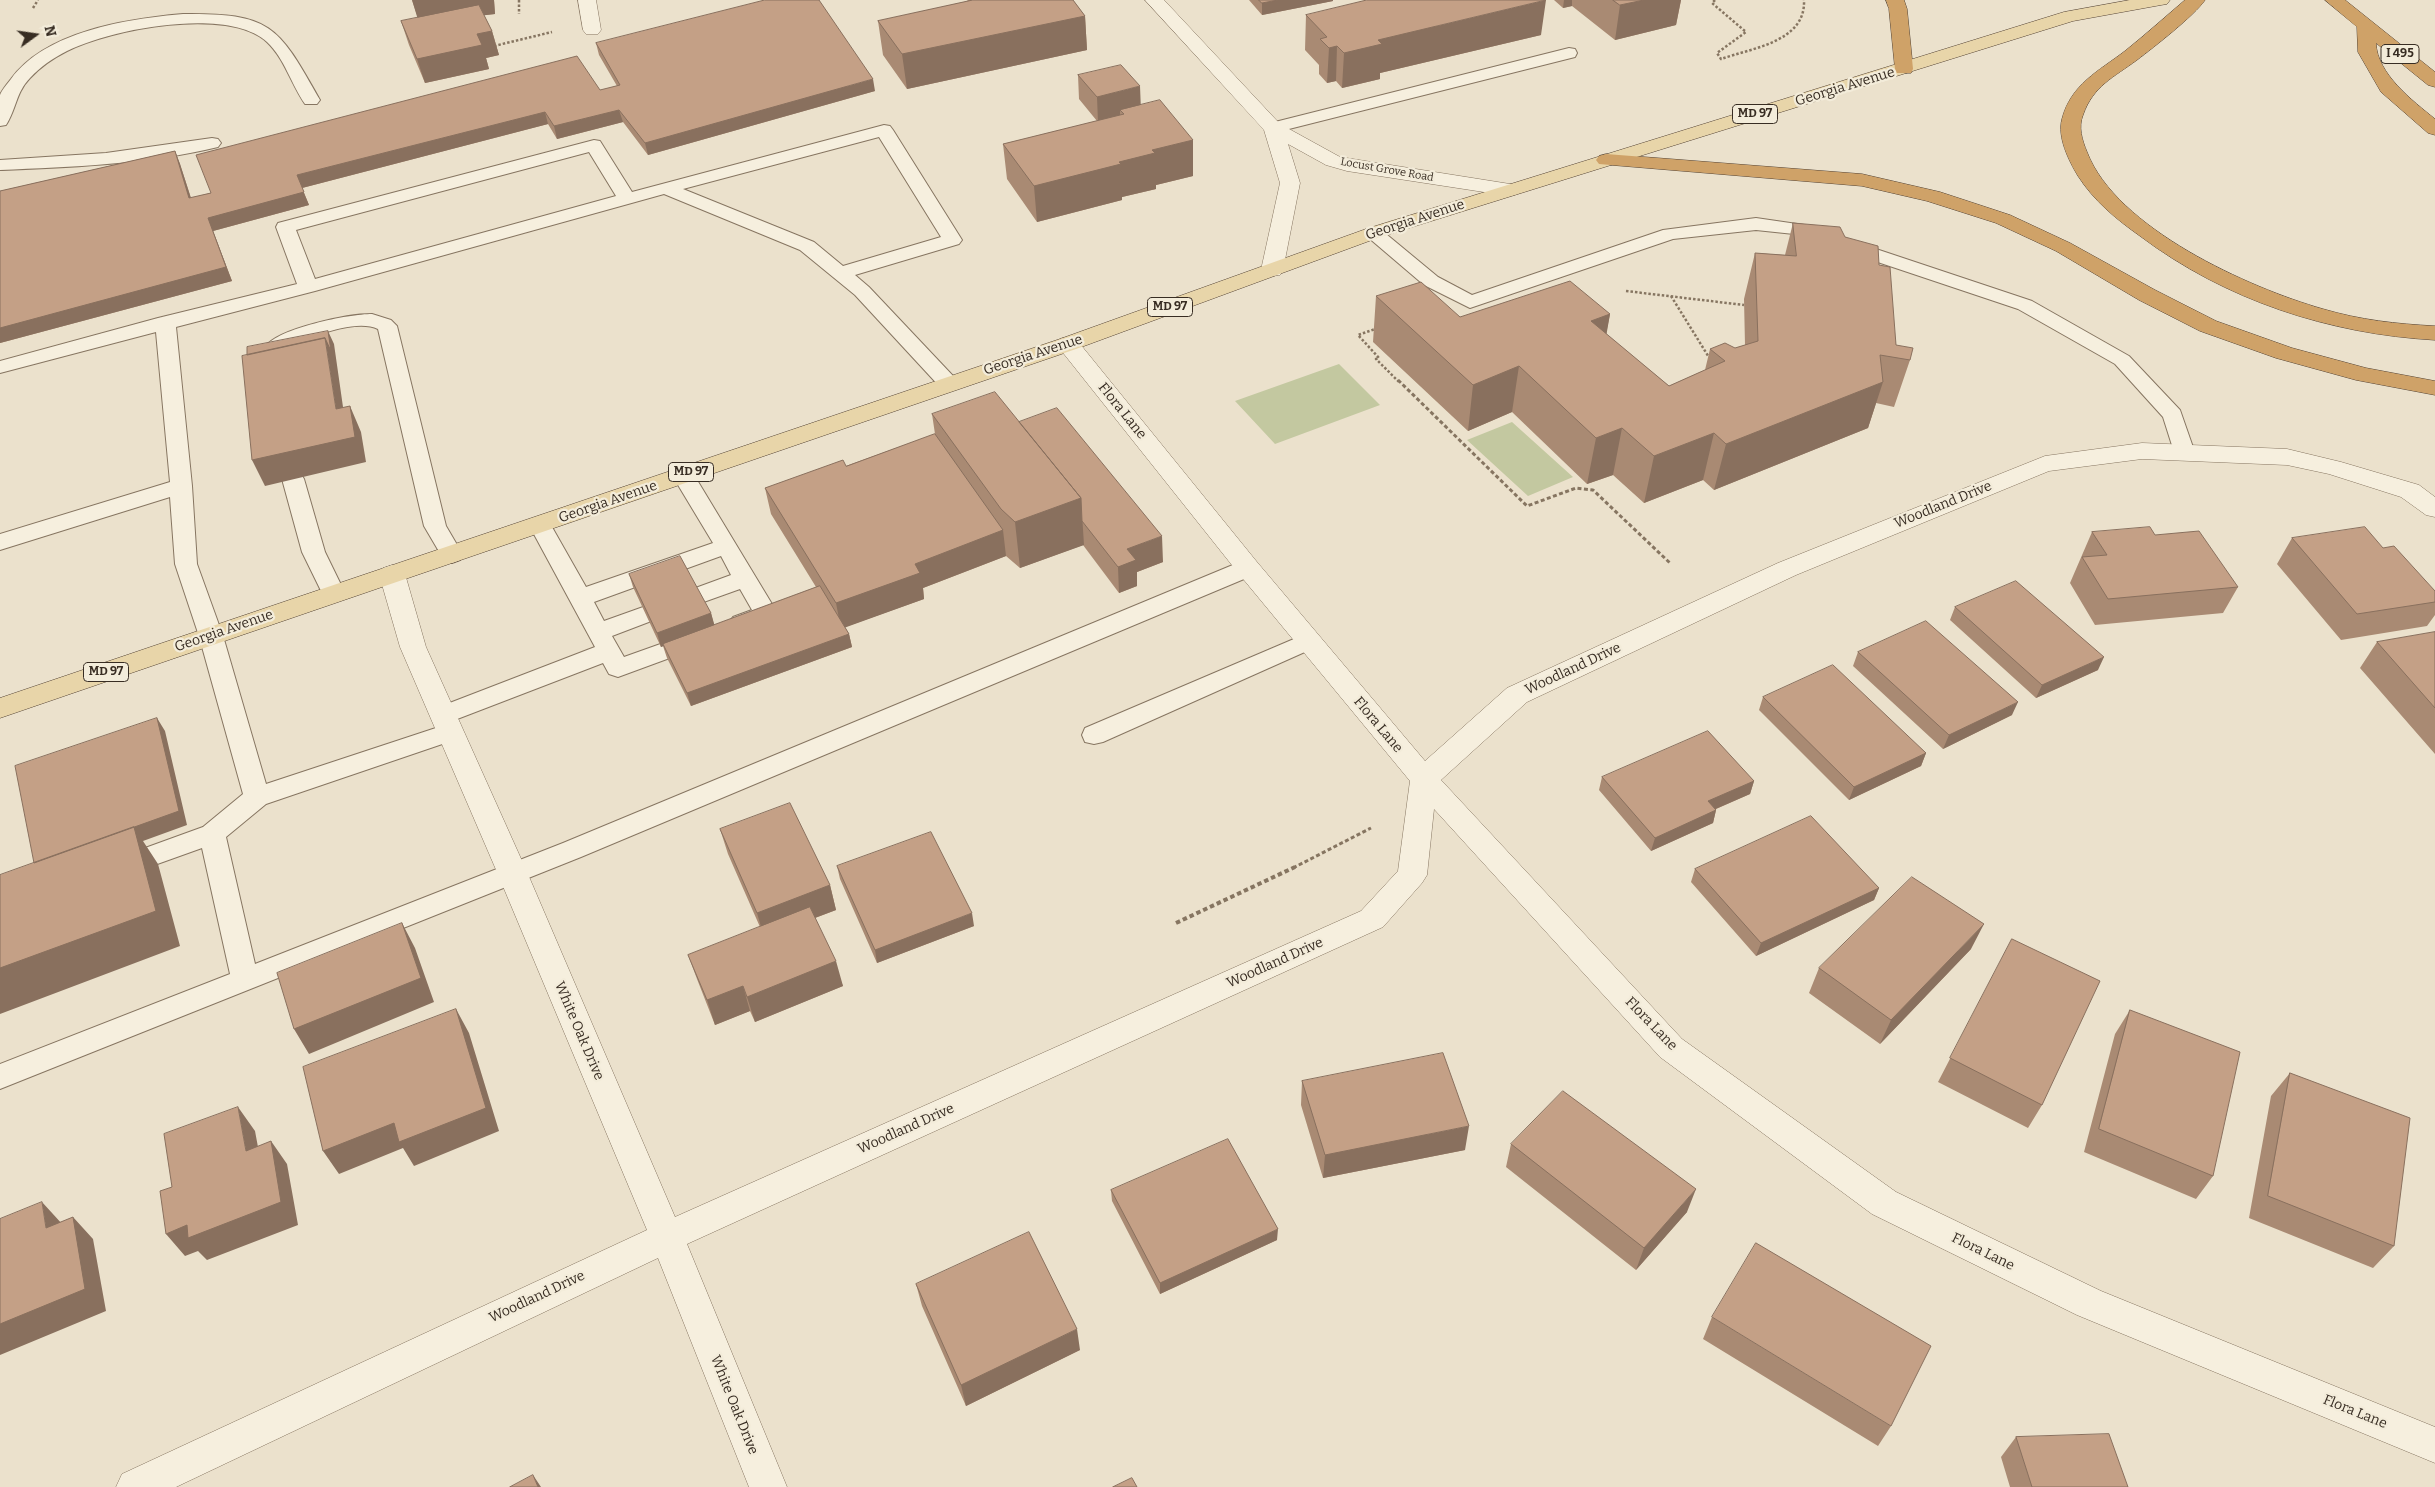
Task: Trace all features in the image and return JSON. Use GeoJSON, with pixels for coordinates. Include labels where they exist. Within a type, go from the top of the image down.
{"type":"FeatureCollection","features":[{"type":"Feature","properties":{"kind":"highway"},"geometry":{"type":"LineString","coordinates":[[1895,0],[1898,9],[1904,69]]}},
{"type":"Feature","properties":{"kind":"highway"},"geometry":{"type":"LineString","coordinates":[[2196,0],[2142,47],[2086,89],[2071,120],[2075,146],[2087,175],[2116,209],[2159,243],[2221,279],[2291,306],[2353,323],[2416,333],[2435,333]]}},
{"type":"Feature","properties":{"kind":"highway","name":"I 495"},"geometry":{"type":"LineString","coordinates":[[2334,0],[2435,81]]}},
{"type":"Feature","properties":{"kind":"highway"},"geometry":{"type":"LineString","coordinates":[[2366,26],[2367,52],[2391,92],[2435,130]]}},
{"type":"Feature","properties":{"kind":"highway"},"geometry":{"type":"LineString","coordinates":[[1606,160],[1862,180],[1934,196],[2003,219],[2063,247],[2147,296],[2208,326],[2284,353],[2364,375],[2435,388]]}},
{"type":"Feature","properties":{"kind":"main road","name":"Georgia Avenue"},"geometry":{"type":"LineString","coordinates":[[2070,16],[2096,0]]}},
{"type":"Feature","properties":{"kind":"main road","name":"Georgia Avenue"},"geometry":{"type":"LineString","coordinates":[[0,708],[333,593],[540,525],[948,383],[1068,344],[1373,233],[2070,16],[2161,0]]}},
{"type":"Feature","properties":{"kind":"street"},"geometry":{"type":"LineString","coordinates":[[587,0],[592,30]]}},
{"type":"Feature","properties":{"kind":"street","name":"Locust Grove Road"},"geometry":{"type":"LineString","coordinates":[[1154,0],[1272,128],[1333,161],[1346,165],[1510,190]]}},
{"type":"Feature","properties":{"kind":"street","name":"Locust Grove Road"},"geometry":{"type":"LineString","coordinates":[[1272,128],[1290,183],[1272,270]]}},
{"type":"Feature","properties":{"kind":"street","name":"Flora Lane"},"geometry":{"type":"LineString","coordinates":[[1068,344],[1248,568],[1424,779],[1671,1048],[1884,1203],[2089,1303],[2435,1445]]}},
{"type":"Feature","properties":{"kind":"street","name":"Woodland Drive"},"geometry":{"type":"LineString","coordinates":[[135,1487],[667,1237],[1372,919],[1412,875],[1424,779],[1517,695],[1787,569],[2045,464],[2142,451],[2288,457],[2333,467],[2410,491],[2435,509]]}},
{"type":"Feature","properties":{"kind":"street","name":"White Oak Drive"},"geometry":{"type":"LineString","coordinates":[[392,574],[413,647],[512,872],[667,1237],[768,1487]]}},
{"type":"Feature","properties":{"kind":"lane"},"geometry":{"type":"LineString","coordinates":[[0,121],[5,101],[24,74],[44,58],[97,34],[131,25],[163,20],[231,19],[270,35],[281,48],[311,100]]}},
{"type":"Feature","properties":{"kind":"lane"},"geometry":{"type":"LineString","coordinates":[[1272,128],[1569,54]]}},
{"type":"Feature","properties":{"kind":"lane"},"geometry":{"type":"LineString","coordinates":[[0,367],[165,322],[308,287],[665,188],[884,130],[952,240],[842,273]]}},
{"type":"Feature","properties":{"kind":"lane"},"geometry":{"type":"LineString","coordinates":[[0,165],[111,159],[148,155],[212,143]]}},
{"type":"Feature","properties":{"kind":"lane"},"geometry":{"type":"LineString","coordinates":[[308,287],[285,227],[594,145],[627,199]]}},
{"type":"Feature","properties":{"kind":"lane"},"geometry":{"type":"LineString","coordinates":[[665,188],[807,246],[842,273],[892,321],[948,383]]}},
{"type":"Feature","properties":{"kind":"lane"},"geometry":{"type":"LineString","coordinates":[[1373,233],[1431,281],[1470,302],[1670,234],[1756,224],[1797,229],[2025,305],[2122,360],[2174,415],[2184,453]]}},
{"type":"Feature","properties":{"kind":"lane"},"geometry":{"type":"LineString","coordinates":[[276,356],[275,347],[282,342],[290,337],[315,330],[373,320],[387,326],[435,526],[452,555]]}},
{"type":"Feature","properties":{"kind":"lane"},"geometry":{"type":"LineString","coordinates":[[165,322],[181,486],[184,553],[211,636],[257,796]]}},
{"type":"Feature","properties":{"kind":"lane"},"geometry":{"type":"LineString","coordinates":[[540,525],[618,668],[766,614],[683,475]]}},
{"type":"Feature","properties":{"kind":"lane"},"geometry":{"type":"LineString","coordinates":[[294,479],[301,515],[317,563],[333,593]]}},
{"type":"Feature","properties":{"kind":"lane"},"geometry":{"type":"LineString","coordinates":[[0,542],[181,486]]}},
{"type":"Feature","properties":{"kind":"lane"},"geometry":{"type":"LineString","coordinates":[[580,598],[726,546]]}},
{"type":"Feature","properties":{"kind":"lane"},"geometry":{"type":"LineString","coordinates":[[0,1077],[512,872],[572,850],[1248,568]]}},
{"type":"Feature","properties":{"kind":"lane"},"geometry":{"type":"LineString","coordinates":[[698,596],[745,578]]}},
{"type":"Feature","properties":{"kind":"lane"},"geometry":{"type":"LineString","coordinates":[[102,874],[212,834],[257,796],[447,724],[604,642],[646,614]]}},
{"type":"Feature","properties":{"kind":"lane"},"geometry":{"type":"LineString","coordinates":[[1094,734],[1308,641]]}},
{"type":"Feature","properties":{"kind":"lane"},"geometry":{"type":"LineString","coordinates":[[212,834],[245,980]]}},
{"type":"Feature","properties":{"kind":"path"},"geometry":{"type":"LineString","coordinates":[[33,8],[38,0]]}},
{"type":"Feature","properties":{"kind":"path"},"geometry":{"type":"LineString","coordinates":[[519,0],[519,14]]}},
{"type":"Feature","properties":{"kind":"path"},"geometry":{"type":"LineString","coordinates":[[1715,0],[1712,3],[1746,32],[1717,53],[1721,59],[1792,31],[1801,21],[1805,10],[1804,0]]}},
{"type":"Feature","properties":{"kind":"path"},"geometry":{"type":"LineString","coordinates":[[494,46],[552,32]]}},
{"type":"Feature","properties":{"kind":"path"},"geometry":{"type":"LineString","coordinates":[[1625,290],[1744,305]]}},
{"type":"Feature","properties":{"kind":"path"},"geometry":{"type":"LineString","coordinates":[[1671,296],[1711,361]]}},
{"type":"Feature","properties":{"kind":"path"},"geometry":{"type":"LineString","coordinates":[[1378,328],[1358,335],[1379,358],[1376,359],[1527,506],[1576,488],[1593,490],[1670,563]]}},
{"type":"Feature","properties":{"kind":"path"},"geometry":{"type":"LineString","coordinates":[[1176,922],[1259,885],[1376,824]]}},
{"type":"Feature","properties":{"kind":"green space"},"geometry":{"type":"Polygon","coordinates":[[[1339,364],[1380,405],[1275,444],[1235,401],[1339,364]]]}},
{"type":"Feature","properties":{"kind":"green space"},"geometry":{"type":"Polygon","coordinates":[[[1512,422],[1573,477],[1528,496],[1467,440],[1512,422]]]}},
{"type":"Feature","properties":{"kind":"building"},"geometry":{"type":"Polygon","coordinates":[[[765,0],[819,0],[873,79],[645,143],[619,110],[554,126],[545,112],[297,175],[304,192],[208,218],[226,267],[0,328],[0,191],[175,151],[189,198],[211,193],[196,155],[577,56],[600,90],[620,85],[596,43],[765,0]]]}},
{"type":"Feature","properties":{"kind":"building"},"geometry":{"type":"Polygon","coordinates":[[[973,0],[1073,0],[1085,16],[902,54],[878,21],[973,0]]]}},
{"type":"Feature","properties":{"kind":"building"},"geometry":{"type":"Polygon","coordinates":[[[1259,0],[1278,0],[1262,3],[1259,0]]]}},
{"type":"Feature","properties":{"kind":"building"},"geometry":{"type":"Polygon","coordinates":[[[1367,0],[1546,0],[1378,40],[1382,44],[1344,53],[1337,46],[1329,48],[1320,39],[1327,37],[1306,15],[1367,0]]]}},
{"type":"Feature","properties":{"kind":"building"},"geometry":{"type":"Polygon","coordinates":[[[1613,0],[1644,0],[1620,5],[1613,0]]]}},
{"type":"Feature","properties":{"kind":"building"},"geometry":{"type":"Polygon","coordinates":[[[479,5],[492,31],[477,34],[482,45],[417,59],[401,21],[479,5]]]}},
{"type":"Feature","properties":{"kind":"building"},"geometry":{"type":"Polygon","coordinates":[[[1121,65],[1140,86],[1097,97],[1078,75],[1121,65]]]}},
{"type":"Feature","properties":{"kind":"building"},"geometry":{"type":"Polygon","coordinates":[[[1160,100],[1193,140],[1152,150],[1155,153],[1119,162],[1121,164],[1034,186],[1003,144],[1124,114],[1120,110],[1160,100]]]}},
{"type":"Feature","properties":{"kind":"building"},"geometry":{"type":"Polygon","coordinates":[[[1793,223],[1840,227],[1845,237],[1878,246],[1879,265],[1890,267],[1896,345],[1913,348],[1910,360],[1880,355],[1883,382],[1726,444],[1714,433],[1654,456],[1622,428],[1596,438],[1519,366],[1473,385],[1376,296],[1421,282],[1460,317],[1570,281],[1610,314],[1591,321],[1669,386],[1725,361],[1710,349],[1725,343],[1735,348],[1758,341],[1755,253],[1796,256],[1793,223]]]}},
{"type":"Feature","properties":{"kind":"building"},"geometry":{"type":"Polygon","coordinates":[[[328,331],[331,351],[325,338],[247,355],[247,347],[328,331]]]}},
{"type":"Feature","properties":{"kind":"building"},"geometry":{"type":"Polygon","coordinates":[[[325,338],[336,409],[350,406],[355,437],[252,460],[242,356],[325,338]]]}},
{"type":"Feature","properties":{"kind":"building"},"geometry":{"type":"Polygon","coordinates":[[[995,392],[1081,498],[1015,522],[1001,509],[932,414],[995,392]]]}},
{"type":"Feature","properties":{"kind":"building"},"geometry":{"type":"Polygon","coordinates":[[[1057,408],[1162,536],[1127,549],[1136,560],[1118,567],[1082,521],[1081,498],[1019,422],[1057,408]]]}},
{"type":"Feature","properties":{"kind":"building"},"geometry":{"type":"Polygon","coordinates":[[[935,434],[1003,530],[915,564],[920,573],[836,603],[765,488],[843,460],[846,466],[935,434]]]}},
{"type":"Feature","properties":{"kind":"building"},"geometry":{"type":"Polygon","coordinates":[[[2150,527],[2155,535],[2199,531],[2238,587],[2108,599],[2082,557],[2107,555],[2092,532],[2150,527]]]}},
{"type":"Feature","properties":{"kind":"building"},"geometry":{"type":"Polygon","coordinates":[[[2365,527],[2383,548],[2394,546],[2435,591],[2435,602],[2357,614],[2292,538],[2365,527]]]}},
{"type":"Feature","properties":{"kind":"building"},"geometry":{"type":"Polygon","coordinates":[[[680,556],[711,613],[657,633],[629,574],[680,556]]]}},
{"type":"Feature","properties":{"kind":"building"},"geometry":{"type":"Polygon","coordinates":[[[2016,581],[2104,657],[2042,685],[1955,607],[2016,581]]]}},
{"type":"Feature","properties":{"kind":"building"},"geometry":{"type":"Polygon","coordinates":[[[820,586],[849,634],[687,693],[663,644],[820,586]]]}},
{"type":"Feature","properties":{"kind":"building"},"geometry":{"type":"Polygon","coordinates":[[[1926,621],[2018,702],[1949,735],[1858,652],[1926,621]]]}},
{"type":"Feature","properties":{"kind":"building"},"geometry":{"type":"Polygon","coordinates":[[[2435,632],[2435,708],[2377,642],[2435,632]]]}},
{"type":"Feature","properties":{"kind":"building"},"geometry":{"type":"Polygon","coordinates":[[[1833,665],[1926,753],[1854,787],[1763,697],[1833,665]]]}},
{"type":"Feature","properties":{"kind":"building"},"geometry":{"type":"Polygon","coordinates":[[[157,718],[179,811],[34,863],[15,766],[157,718]]]}},
{"type":"Feature","properties":{"kind":"building"},"geometry":{"type":"Polygon","coordinates":[[[1708,731],[1754,781],[1708,801],[1716,810],[1655,838],[1602,777],[1708,731]]]}},
{"type":"Feature","properties":{"kind":"building"},"geometry":{"type":"Polygon","coordinates":[[[790,803],[830,885],[757,913],[720,829],[790,803]]]}},
{"type":"Feature","properties":{"kind":"building"},"geometry":{"type":"Polygon","coordinates":[[[1811,816],[1879,888],[1761,943],[1695,869],[1811,816]]]}},
{"type":"Feature","properties":{"kind":"building"},"geometry":{"type":"Polygon","coordinates":[[[134,827],[156,911],[0,968],[0,875],[134,827]]]}},
{"type":"Feature","properties":{"kind":"building"},"geometry":{"type":"Polygon","coordinates":[[[931,832],[972,913],[875,950],[837,866],[931,832]]]}},
{"type":"Feature","properties":{"kind":"building"},"geometry":{"type":"Polygon","coordinates":[[[1912,877],[1984,924],[1891,1020],[1819,968],[1912,877]]]}},
{"type":"Feature","properties":{"kind":"building"},"geometry":{"type":"Polygon","coordinates":[[[810,907],[836,961],[747,997],[743,986],[707,1000],[688,955],[810,907]]]}},
{"type":"Feature","properties":{"kind":"building"},"geometry":{"type":"Polygon","coordinates":[[[402,923],[421,978],[294,1029],[277,973],[402,923]]]}},
{"type":"Feature","properties":{"kind":"building"},"geometry":{"type":"Polygon","coordinates":[[[2012,939],[2100,981],[2042,1105],[1950,1058],[2012,939]]]}},
{"type":"Feature","properties":{"kind":"building"},"geometry":{"type":"Polygon","coordinates":[[[456,1009],[486,1108],[399,1142],[394,1123],[323,1151],[303,1067],[456,1009]]]}},
{"type":"Feature","properties":{"kind":"building"},"geometry":{"type":"Polygon","coordinates":[[[2130,1010],[2240,1052],[2213,1176],[2099,1129],[2130,1010]]]}},
{"type":"Feature","properties":{"kind":"building"},"geometry":{"type":"Polygon","coordinates":[[[1443,1053],[1469,1126],[1325,1155],[1302,1081],[1443,1053]]]}},
{"type":"Feature","properties":{"kind":"building"},"geometry":{"type":"Polygon","coordinates":[[[2290,1073],[2410,1118],[2394,1246],[2268,1196],[2290,1073]]]}},
{"type":"Feature","properties":{"kind":"building"},"geometry":{"type":"Polygon","coordinates":[[[1563,1091],[1696,1189],[1644,1248],[1511,1144],[1563,1091]]]}},
{"type":"Feature","properties":{"kind":"building"},"geometry":{"type":"Polygon","coordinates":[[[238,1107],[246,1151],[271,1141],[281,1202],[188,1238],[187,1225],[166,1234],[160,1191],[172,1187],[164,1134],[238,1107]]]}},
{"type":"Feature","properties":{"kind":"building"},"geometry":{"type":"Polygon","coordinates":[[[1228,1139],[1278,1229],[1160,1283],[1111,1190],[1228,1139]]]}},
{"type":"Feature","properties":{"kind":"building"},"geometry":{"type":"Polygon","coordinates":[[[42,1202],[46,1228],[73,1217],[85,1289],[0,1324],[0,1219],[42,1202]]]}},
{"type":"Feature","properties":{"kind":"building"},"geometry":{"type":"Polygon","coordinates":[[[1029,1232],[1077,1329],[961,1385],[916,1284],[1029,1232]]]}},
{"type":"Feature","properties":{"kind":"building"},"geometry":{"type":"Polygon","coordinates":[[[1756,1243],[1931,1346],[1891,1426],[1712,1317],[1756,1243]]]}},
{"type":"Feature","properties":{"kind":"building"},"geometry":{"type":"Polygon","coordinates":[[[2109,1434],[2128,1487],[2032,1487],[2016,1437],[2109,1434]]]}},
{"type":"Feature","properties":{"kind":"building"},"geometry":{"type":"Polygon","coordinates":[[[533,1475],[538,1487],[510,1487],[533,1475]]]}},
{"type":"Feature","properties":{"kind":"building"},"geometry":{"type":"Polygon","coordinates":[[[1132,1478],[1137,1487],[1113,1487],[1132,1478]]]}}]}
